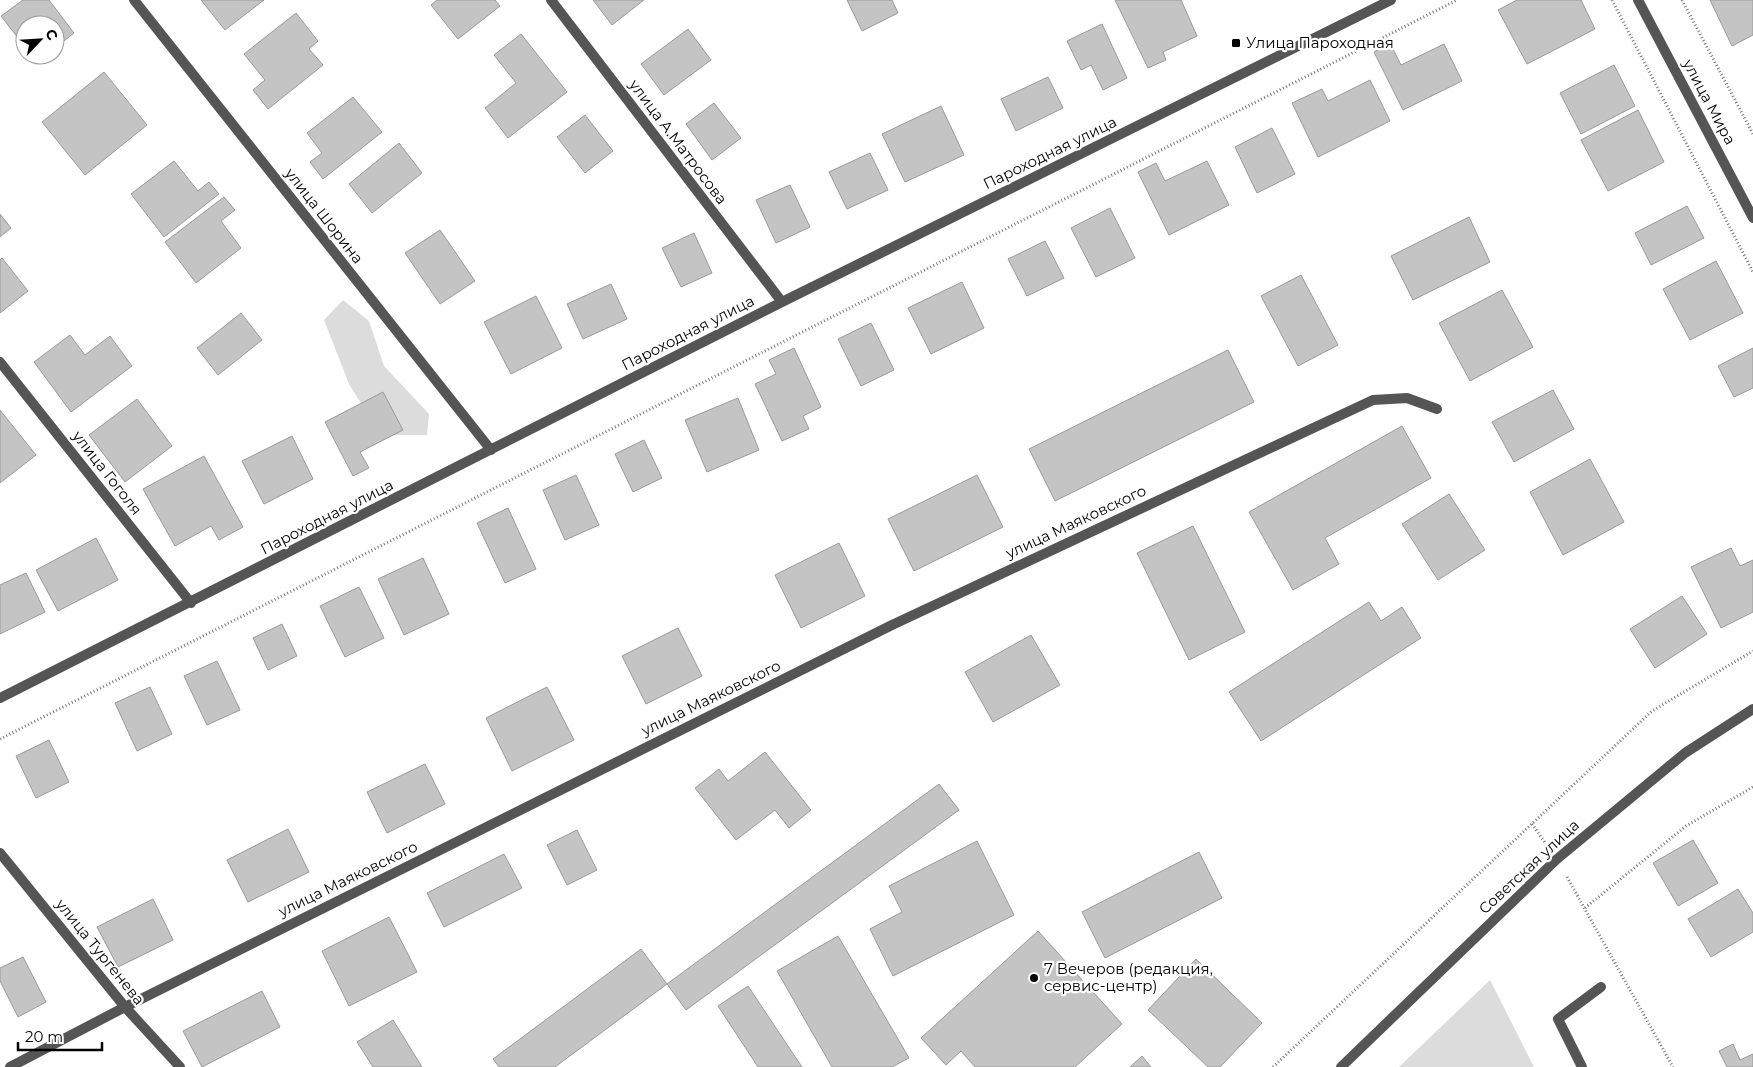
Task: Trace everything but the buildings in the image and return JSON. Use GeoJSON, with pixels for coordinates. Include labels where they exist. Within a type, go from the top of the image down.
{"type":"FeatureCollection","features":[{"type":"Feature","properties":{"kind":"street","name":"улица Шорина"},"geometry":{"type":"LineString","coordinates":[[134,0],[491,450]]}},
{"type":"Feature","properties":{"kind":"street","name":"улица А.Матросова"},"geometry":{"type":"LineString","coordinates":[[551,0],[782,302]]}},
{"type":"Feature","properties":{"kind":"street","name":"Пароходная улица"},"geometry":{"type":"LineString","coordinates":[[0,698],[782,302],[1391,0]]}},
{"type":"Feature","properties":{"kind":"street","name":"улица Мира"},"geometry":{"type":"LineString","coordinates":[[1638,0],[1753,218]]}},
{"type":"Feature","properties":{"kind":"street","name":"улица Гоголя"},"geometry":{"type":"LineString","coordinates":[[0,362],[191,602]]}},
{"type":"Feature","properties":{"kind":"street","name":"улица Маяковского"},"geometry":{"type":"LineString","coordinates":[[10,1067],[124,1007],[883,629],[1373,400],[1407,398],[1437,410]]}},
{"type":"Feature","properties":{"kind":"street","name":"Советская улица"},"geometry":{"type":"LineString","coordinates":[[1342,1067],[1556,859],[1685,753],[1753,709]]}},
{"type":"Feature","properties":{"kind":"street","name":"улица Тургенева"},"geometry":{"type":"LineString","coordinates":[[0,854],[124,1007],[180,1067]]}},
{"type":"Feature","properties":{"kind":"street"},"geometry":{"type":"LineString","coordinates":[[1582,1067],[1558,1019],[1601,987]]}},
{"type":"Feature","properties":{"kind":"path"},"geometry":{"type":"LineString","coordinates":[[0,739],[1457,0]]}},
{"type":"Feature","properties":{"kind":"path"},"geometry":{"type":"LineString","coordinates":[[1612,0],[1753,272]]}},
{"type":"Feature","properties":{"kind":"path"},"geometry":{"type":"LineString","coordinates":[[1682,0],[1753,134]]}},
{"type":"Feature","properties":{"kind":"path"},"geometry":{"type":"LineString","coordinates":[[1273,1067],[1652,711],[1753,651]]}},
{"type":"Feature","properties":{"kind":"path"},"geometry":{"type":"LineString","coordinates":[[1585,908],[1686,826],[1753,787]]}},
{"type":"Feature","properties":{"kind":"path"},"geometry":{"type":"LineString","coordinates":[[1532,824],[1556,859],[1585,908],[1674,1067]]}},
{"type":"Feature","properties":{"kind":"shaded area"},"geometry":{"type":"Polygon","coordinates":[[[343,300],[369,321],[384,366],[429,414],[427,435],[392,435],[365,410],[349,384],[324,320],[343,300]]]}},
{"type":"Feature","properties":{"kind":"shaded area"},"geometry":{"type":"Polygon","coordinates":[[[1490,980],[1534,1067],[1399,1067],[1490,980]]]}},
{"type":"Feature","properties":{"kind":"place","name":"Улица Пароходная"},"geometry":{"type":"Point","coordinates":[1236,43]}},
{"type":"Feature","properties":{"kind":"place","name":"7 Вечеров (редакция, сервис-центр)"},"geometry":{"type":"Point","coordinates":[1034,978]}}]}
